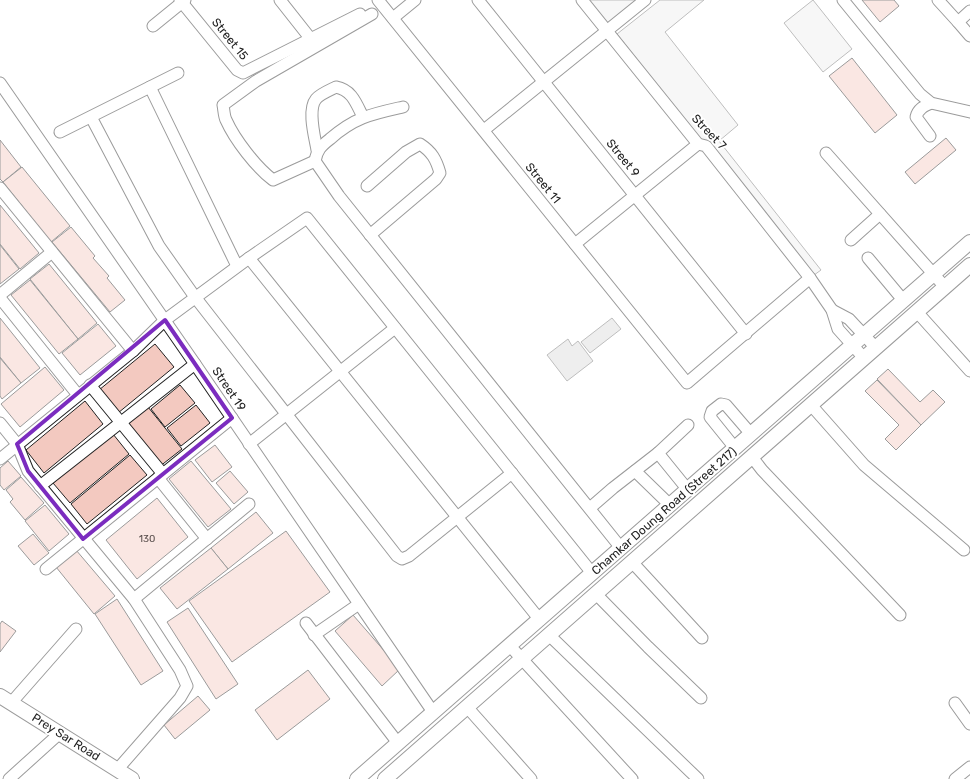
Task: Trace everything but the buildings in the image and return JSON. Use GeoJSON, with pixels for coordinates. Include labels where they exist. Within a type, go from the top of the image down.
{"type":"FeatureCollection","features":[{"type":"Feature","properties":{"kind":"main road","name":"Chamkar Doung Road (Street 217)"},"geometry":{"type":"LineString","coordinates":[[356,779],[970,242]]}},
{"type":"Feature","properties":{"kind":"main road","name":"Chamkar Doung Road (Street 217)"},"geometry":{"type":"LineString","coordinates":[[385,779],[970,266]]}},
{"type":"Feature","properties":{"kind":"main road","name":"Prey Sar Road"},"geometry":{"type":"LineString","coordinates":[[6,699],[132,779]]}},
{"type":"Feature","properties":{"kind":"street"},"geometry":{"type":"LineString","coordinates":[[280,0],[310,38],[380,2]]}},
{"type":"Feature","properties":{"kind":"street"},"geometry":{"type":"LineString","coordinates":[[393,18],[415,0]]}},
{"type":"Feature","properties":{"kind":"street","name":"Street 9"},"geometry":{"type":"LineString","coordinates":[[478,0],[746,334]]}},
{"type":"Feature","properties":{"kind":"street","name":"Street 7"},"geometry":{"type":"LineString","coordinates":[[582,0],[698,144],[706,146],[810,278],[832,310],[838,329],[864,358]]}},
{"type":"Feature","properties":{"kind":"street"},"geometry":{"type":"LineString","coordinates":[[484,130],[645,0]]}},
{"type":"Feature","properties":{"kind":"street"},"geometry":{"type":"LineString","coordinates":[[843,0],[920,94],[931,103],[970,112]]}},
{"type":"Feature","properties":{"kind":"street"},"geometry":{"type":"LineString","coordinates":[[938,0],[970,36]]}},
{"type":"Feature","properties":{"kind":"street"},"geometry":{"type":"LineString","coordinates":[[153,26],[183,1]]}},
{"type":"Feature","properties":{"kind":"street","name":"Street 15"},"geometry":{"type":"LineString","coordinates":[[183,1],[240,73],[310,38]]}},
{"type":"Feature","properties":{"kind":"street","name":"Street 11"},"geometry":{"type":"LineString","coordinates":[[380,2],[687,383],[746,334]]}},
{"type":"Feature","properties":{"kind":"street"},"geometry":{"type":"LineString","coordinates":[[958,22],[970,11]]}},
{"type":"Feature","properties":{"kind":"street"},"geometry":{"type":"LineString","coordinates":[[372,14],[256,82],[223,105],[226,120],[244,148],[267,176],[273,180],[316,155],[342,128],[362,117],[403,107]]}},
{"type":"Feature","properties":{"kind":"street"},"geometry":{"type":"LineString","coordinates":[[60,132],[178,73]]}},
{"type":"Feature","properties":{"kind":"street","name":"Street 19"},"geometry":{"type":"LineString","coordinates":[[0,83],[165,320],[432,712]]}},
{"type":"Feature","properties":{"kind":"street"},"geometry":{"type":"LineString","coordinates":[[362,117],[352,95],[344,88],[336,86],[316,99],[312,106],[316,155],[339,196],[622,548]]}},
{"type":"Feature","properties":{"kind":"street"},"geometry":{"type":"LineString","coordinates":[[150,87],[237,266]]}},
{"type":"Feature","properties":{"kind":"street"},"geometry":{"type":"LineString","coordinates":[[930,136],[916,117],[917,112],[921,108],[931,103]]}},
{"type":"Feature","properties":{"kind":"street"},"geometry":{"type":"LineString","coordinates":[[91,117],[159,246],[195,297],[396,556],[402,559],[409,556],[512,473]]}},
{"type":"Feature","properties":{"kind":"street"},"geometry":{"type":"LineString","coordinates":[[367,186],[406,152],[420,144],[430,150],[436,159],[440,173],[436,179],[370,235]]}},
{"type":"Feature","properties":{"kind":"street"},"geometry":{"type":"LineString","coordinates":[[575,244],[698,144]]}},
{"type":"Feature","properties":{"kind":"street"},"geometry":{"type":"LineString","coordinates":[[826,153],[945,287]]}},
{"type":"Feature","properties":{"kind":"street"},"geometry":{"type":"LineString","coordinates":[[0,188],[133,351]]}},
{"type":"Feature","properties":{"kind":"street"},"geometry":{"type":"LineString","coordinates":[[851,240],[880,214]]}},
{"type":"Feature","properties":{"kind":"street"},"geometry":{"type":"LineString","coordinates":[[0,459],[133,351],[165,320],[237,266],[307,218],[592,573]]}},
{"type":"Feature","properties":{"kind":"street"},"geometry":{"type":"LineString","coordinates":[[52,252],[0,297],[78,395]]}},
{"type":"Feature","properties":{"kind":"street"},"geometry":{"type":"LineString","coordinates":[[249,258],[540,620]]}},
{"type":"Feature","properties":{"kind":"street"},"geometry":{"type":"LineString","coordinates":[[868,258],[903,300]]}},
{"type":"Feature","properties":{"kind":"street"},"geometry":{"type":"LineString","coordinates":[[746,334],[810,278]]}},
{"type":"Feature","properties":{"kind":"street","name":"Street 7"},"geometry":{"type":"LineString","coordinates":[[832,310],[849,319],[876,348]]}},
{"type":"Feature","properties":{"kind":"street"},"geometry":{"type":"LineString","coordinates":[[917,312],[970,370]]}},
{"type":"Feature","properties":{"kind":"street"},"geometry":{"type":"LineString","coordinates":[[249,444],[395,328]]}},
{"type":"Feature","properties":{"kind":"street"},"geometry":{"type":"LineString","coordinates":[[40,486],[195,364]]}},
{"type":"Feature","properties":{"kind":"street"},"geometry":{"type":"LineString","coordinates":[[90,385],[207,539]]}},
{"type":"Feature","properties":{"kind":"street"},"geometry":{"type":"LineString","coordinates":[[735,448],[710,417],[712,411],[721,404],[726,406],[751,434]]}},
{"type":"Feature","properties":{"kind":"street"},"geometry":{"type":"LineString","coordinates":[[811,405],[864,465],[964,550]]}},
{"type":"Feature","properties":{"kind":"street"},"geometry":{"type":"LineString","coordinates":[[46,569],[232,418]]}},
{"type":"Feature","properties":{"kind":"street"},"geometry":{"type":"LineString","coordinates":[[0,423],[17,444],[28,471],[134,599],[180,670],[187,686],[180,698],[117,770]]}},
{"type":"Feature","properties":{"kind":"street"},"geometry":{"type":"LineString","coordinates":[[590,508],[688,425]]}},
{"type":"Feature","properties":{"kind":"street"},"geometry":{"type":"LineString","coordinates":[[658,452],[688,490]]}},
{"type":"Feature","properties":{"kind":"street"},"geometry":{"type":"LineString","coordinates":[[752,457],[762,470],[900,615]]}},
{"type":"Feature","properties":{"kind":"street"},"geometry":{"type":"LineString","coordinates":[[635,471],[670,505]]}},
{"type":"Feature","properties":{"kind":"street"},"geometry":{"type":"LineString","coordinates":[[134,599],[249,504]]}},
{"type":"Feature","properties":{"kind":"street"},"geometry":{"type":"LineString","coordinates":[[632,562],[702,638]]}},
{"type":"Feature","properties":{"kind":"street"},"geometry":{"type":"LineString","coordinates":[[596,594],[648,648],[701,698]]}},
{"type":"Feature","properties":{"kind":"street"},"geometry":{"type":"LineString","coordinates":[[314,635],[359,604]]}},
{"type":"Feature","properties":{"kind":"street"},"geometry":{"type":"LineString","coordinates":[[306,623],[398,743]]}},
{"type":"Feature","properties":{"kind":"street"},"geometry":{"type":"LineString","coordinates":[[6,699],[76,629]]}},
{"type":"Feature","properties":{"kind":"street"},"geometry":{"type":"LineString","coordinates":[[549,635],[698,779]]}},
{"type":"Feature","properties":{"kind":"street"},"geometry":{"type":"LineString","coordinates":[[510,646],[632,779]]}},
{"type":"Feature","properties":{"kind":"street"},"geometry":{"type":"LineString","coordinates":[[955,703],[970,724]]}},
{"type":"Feature","properties":{"kind":"street"},"geometry":{"type":"LineString","coordinates":[[467,707],[531,779]]}},
{"type":"Feature","properties":{"kind":"street"},"geometry":{"type":"LineString","coordinates":[[8,779],[60,733]]}},
{"type":"Feature","properties":{"kind":"street"},"geometry":{"type":"LineString","coordinates":[[955,779],[970,767]]}},
{"type":"Feature","properties":{"kind":"highlighted area"},"geometry":{"type":"Polygon","coordinates":[[[165,320],[232,418],[83,539],[28,471],[17,444],[165,320]]]}},
{"type":"Feature","properties":{"kind":"shaded area"},"geometry":{"type":"Polygon","coordinates":[[[587,0],[640,0],[607,26],[587,0]]]}},
{"type":"Feature","properties":{"kind":"shaded area"},"geometry":{"type":"Polygon","coordinates":[[[660,0],[704,0],[665,32],[738,125],[719,141],[821,270],[810,278],[617,34],[660,0]]]}},
{"type":"Feature","properties":{"kind":"shaded area"},"geometry":{"type":"Polygon","coordinates":[[[813,0],[852,49],[823,72],[784,23],[813,0]]]}},
{"type":"Feature","properties":{"kind":"shaded area"},"geometry":{"type":"Polygon","coordinates":[[[612,318],[621,329],[590,353],[581,342],[612,318]]]}},
{"type":"Feature","properties":{"kind":"shaded area"},"geometry":{"type":"Polygon","coordinates":[[[568,339],[572,346],[578,341],[593,361],[567,381],[547,355],[568,339]]]}}]}
